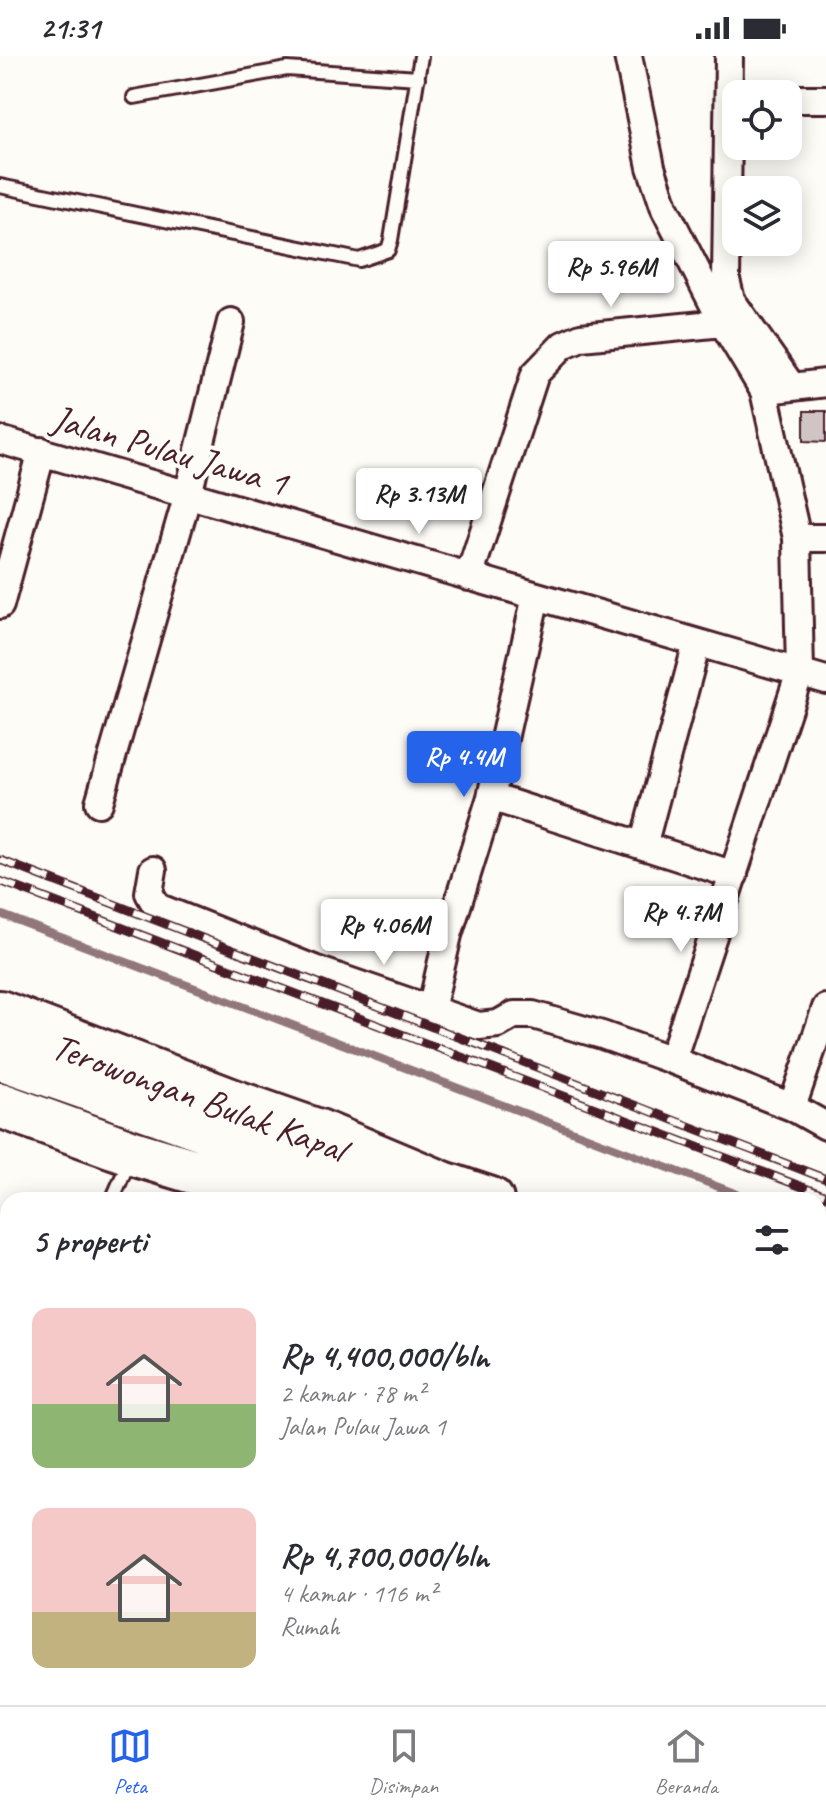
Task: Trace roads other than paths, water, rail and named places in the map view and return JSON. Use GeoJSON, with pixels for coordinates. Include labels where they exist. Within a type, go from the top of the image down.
{"type":"FeatureCollection","features":[{"type":"Feature","properties":{"kind":"highway"},"geometry":{"type":"LineString","coordinates":[[0,1013],[319,1132],[403,1192]]}},
{"type":"Feature","properties":{"kind":"highway","name":"Terowongan Bulak Kapal"},"geometry":{"type":"LineString","coordinates":[[0,1024],[153,1083],[401,1192]]}},
{"type":"Feature","properties":{"kind":"highway","name":"Terowongan Bulak Kapal"},"geometry":{"type":"LineString","coordinates":[[0,1057],[400,1192]]}},
{"type":"Feature","properties":{"kind":"highway"},"geometry":{"type":"LineString","coordinates":[[1,1107],[132,1156],[262,1192]]}},
{"type":"Feature","properties":{"kind":"street"},"geometry":{"type":"LineString","coordinates":[[628,56],[651,167],[665,209],[723,323],[764,391],[797,538],[800,672],[672,1060]]}},
{"type":"Feature","properties":{"kind":"street"},"geometry":{"type":"LineString","coordinates":[[729,56],[731,80]]}},
{"type":"Feature","properties":{"kind":"street"},"geometry":{"type":"LineString","coordinates":[[802,99],[826,99]]}},
{"type":"Feature","properties":{"kind":"street"},"geometry":{"type":"LineString","coordinates":[[730,160],[726,280],[731,300],[792,387]]}},
{"type":"Feature","properties":{"kind":"street"},"geometry":{"type":"LineString","coordinates":[[99,803],[188,494],[231,322]]}},
{"type":"Feature","properties":{"kind":"street"},"geometry":{"type":"LineString","coordinates":[[469,577],[535,374],[563,345],[581,337],[723,323]]}},
{"type":"Feature","properties":{"kind":"street"},"geometry":{"type":"LineString","coordinates":[[764,391],[826,383]]}},
{"type":"Feature","properties":{"kind":"street","name":"Jalan Pulau Jawa 1"},"geometry":{"type":"LineString","coordinates":[[0,440],[826,680]]}},
{"type":"Feature","properties":{"kind":"street"},"geometry":{"type":"LineString","coordinates":[[0,605],[42,451]]}},
{"type":"Feature","properties":{"kind":"street"},"geometry":{"type":"LineString","coordinates":[[797,538],[826,538]]}},
{"type":"Feature","properties":{"kind":"street"},"geometry":{"type":"LineString","coordinates":[[431,1010],[448,935],[491,797],[536,596]]}},
{"type":"Feature","properties":{"kind":"street"},"geometry":{"type":"LineString","coordinates":[[643,846],[697,643]]}},
{"type":"Feature","properties":{"kind":"street"},"geometry":{"type":"LineString","coordinates":[[491,797],[734,875]]}},
{"type":"Feature","properties":{"kind":"street"},"geometry":{"type":"LineString","coordinates":[[153,870],[149,893],[157,907],[314,969],[479,1026],[498,1024],[514,1015],[533,1015],[602,1035],[792,1107],[826,1126]]}},
{"type":"Feature","properties":{"kind":"street"},"geometry":{"type":"LineString","coordinates":[[792,1107],[826,1008]]}},
{"type":"Feature","properties":{"kind":"lane"},"geometry":{"type":"LineString","coordinates":[[0,186],[359,260],[388,250],[421,56]]}},
{"type":"Feature","properties":{"kind":"lane"},"geometry":{"type":"LineString","coordinates":[[134,97],[287,69],[418,78]]}},
{"type":"Feature","properties":{"kind":"lane"},"geometry":{"type":"LineString","coordinates":[[116,1192],[132,1156],[230,1192]]}},
{"type":"Feature","properties":{"kind":"waterway"},"geometry":{"type":"LineString","coordinates":[[0,914],[732,1192]]}},
{"type":"Feature","properties":{"kind":"railway"},"geometry":{"type":"LineString","coordinates":[[0,860],[826,1179]]}},
{"type":"Feature","properties":{"kind":"railway"},"geometry":{"type":"LineString","coordinates":[[0,881],[816,1192]]}}]}
